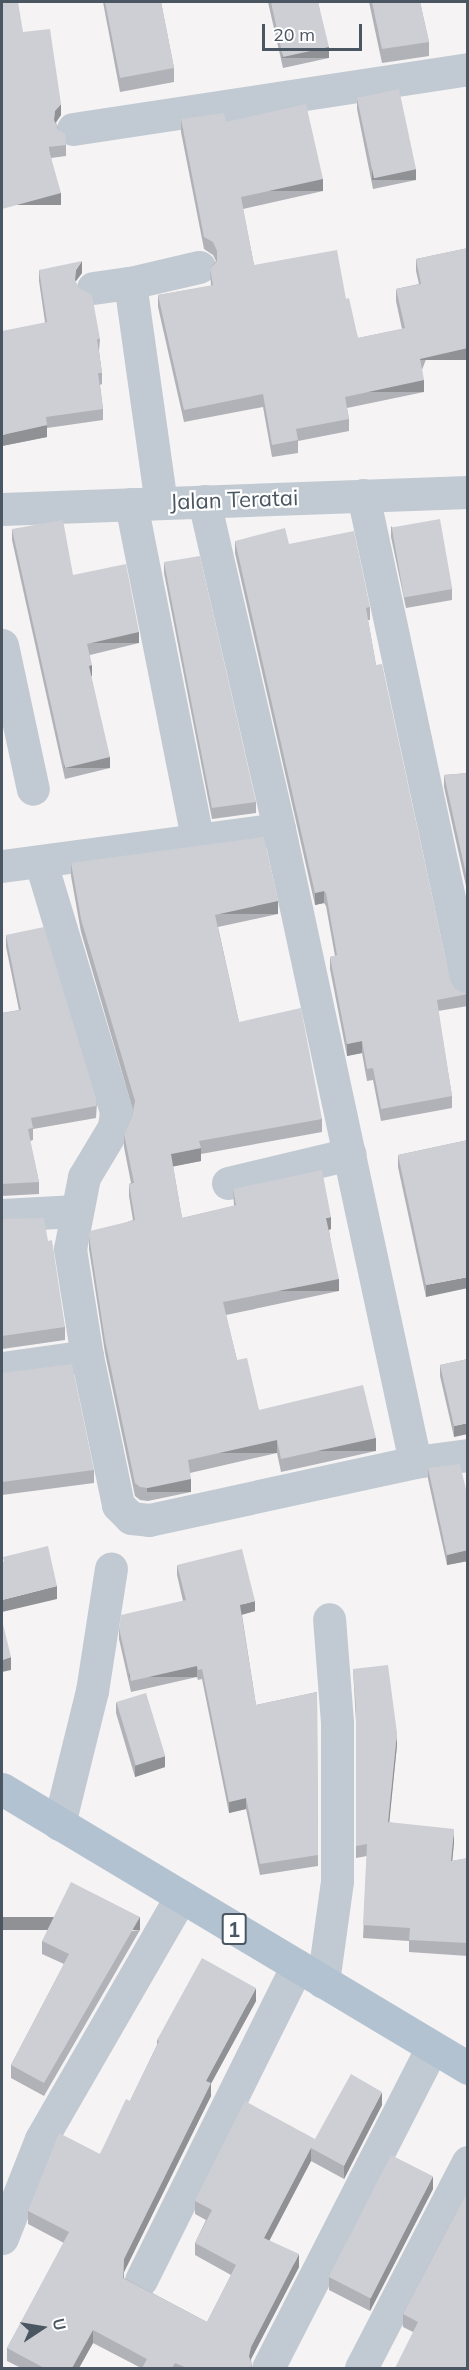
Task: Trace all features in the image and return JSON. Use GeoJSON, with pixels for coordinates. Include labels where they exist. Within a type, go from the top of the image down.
{"type":"FeatureCollection","features":[{"type":"Feature","properties":{"kind":"main road","name":"1"},"geometry":{"type":"LineString","coordinates":[[2,1789],[468,2068]]}},
{"type":"Feature","properties":{"kind":"street"},"geometry":{"type":"LineString","coordinates":[[73,129],[468,69]]}},
{"type":"Feature","properties":{"kind":"street"},"geometry":{"type":"LineString","coordinates":[[93,288],[130,283],[199,267]]}},
{"type":"Feature","properties":{"kind":"street"},"geometry":{"type":"LineString","coordinates":[[130,283],[146,503],[197,838]]}},
{"type":"Feature","properties":{"kind":"street","name":"Jalan Teratai"},"geometry":{"type":"LineString","coordinates":[[2,509],[468,492]]}},
{"type":"Feature","properties":{"kind":"street"},"geometry":{"type":"LineString","coordinates":[[363,495],[468,987]]}},
{"type":"Feature","properties":{"kind":"street"},"geometry":{"type":"LineString","coordinates":[[204,501],[279,829],[415,1462]]}},
{"type":"Feature","properties":{"kind":"street"},"geometry":{"type":"LineString","coordinates":[[2,645],[33,789]]}},
{"type":"Feature","properties":{"kind":"street"},"geometry":{"type":"LineString","coordinates":[[2,866],[41,863],[197,838],[279,829]]}},
{"type":"Feature","properties":{"kind":"street"},"geometry":{"type":"LineString","coordinates":[[41,863],[116,1112],[114,1127],[84,1177],[70,1249],[87,1356],[118,1506],[131,1518],[149,1520],[415,1462],[468,1455]]}},
{"type":"Feature","properties":{"kind":"street"},"geometry":{"type":"LineString","coordinates":[[228,1183],[350,1154]]}},
{"type":"Feature","properties":{"kind":"street"},"geometry":{"type":"LineString","coordinates":[[2,1215],[76,1211]]}},
{"type":"Feature","properties":{"kind":"street"},"geometry":{"type":"LineString","coordinates":[[2,1368],[87,1356]]}},
{"type":"Feature","properties":{"kind":"street"},"geometry":{"type":"LineString","coordinates":[[59,1824],[92,1691],[111,1568]]}},
{"type":"Feature","properties":{"kind":"street"},"geometry":{"type":"LineString","coordinates":[[141,2280],[310,1974],[337,1881],[337,1722],[329,1619]]}},
{"type":"Feature","properties":{"kind":"street"},"geometry":{"type":"LineString","coordinates":[[2,2238],[41,2139],[181,1897]]}},
{"type":"Feature","properties":{"kind":"street"},"geometry":{"type":"LineString","coordinates":[[268,2368],[432,2048]]}},
{"type":"Feature","properties":{"kind":"street"},"geometry":{"type":"LineString","coordinates":[[361,2368],[468,2163]]}},
{"type":"Feature","properties":{"kind":"building"},"geometry":{"type":"Polygon","coordinates":[[[2,2],[18,2],[23,32],[50,29],[61,104],[55,111],[54,120],[58,129],[65,134],[66,145],[48,147],[61,193],[2,209],[2,2]]]}},
{"type":"Feature","properties":{"kind":"building"},"geometry":{"type":"Polygon","coordinates":[[[105,2],[161,2],[174,68],[120,78],[105,2]]]}},
{"type":"Feature","properties":{"kind":"building"},"geometry":{"type":"Polygon","coordinates":[[[271,2],[318,2],[329,47],[283,57],[271,2]]]}},
{"type":"Feature","properties":{"kind":"building"},"geometry":{"type":"Polygon","coordinates":[[[372,2],[420,2],[429,42],[382,49],[372,2]]]}},
{"type":"Feature","properties":{"kind":"building"},"geometry":{"type":"Polygon","coordinates":[[[399,89],[416,169],[374,178],[357,98],[399,89]]]}},
{"type":"Feature","properties":{"kind":"building"},"geometry":{"type":"Polygon","coordinates":[[[306,104],[323,179],[241,197],[254,265],[337,250],[346,299],[349,298],[358,338],[405,328],[396,289],[421,284],[416,259],[468,248],[468,348],[420,359],[424,380],[345,397],[349,419],[296,429],[298,440],[272,445],[263,394],[184,410],[158,295],[213,285],[210,269],[217,261],[217,251],[213,242],[204,237],[181,119],[224,113],[226,122],[306,104]]]}},
{"type":"Feature","properties":{"kind":"building"},"geometry":{"type":"Polygon","coordinates":[[[82,261],[76,270],[75,280],[79,288],[92,295],[100,339],[97,339],[102,373],[98,373],[103,409],[46,417],[47,425],[2,435],[2,331],[47,322],[39,270],[82,261]]]}},
{"type":"Feature","properties":{"kind":"building"},"geometry":{"type":"Polygon","coordinates":[[[440,519],[452,589],[404,597],[392,528],[440,519]]]}},
{"type":"Feature","properties":{"kind":"building"},"geometry":{"type":"Polygon","coordinates":[[[63,520],[73,575],[126,564],[139,632],[87,644],[92,665],[89,666],[110,757],[65,768],[12,529],[63,520]]]}},
{"type":"Feature","properties":{"kind":"building"},"geometry":{"type":"Polygon","coordinates":[[[285,528],[289,544],[354,531],[370,607],[366,608],[376,665],[382,664],[450,979],[455,988],[468,993],[437,1000],[452,1096],[381,1109],[373,1068],[367,1069],[362,1041],[347,1044],[330,957],[337,955],[326,893],[324,891],[315,893],[235,541],[285,528]]]}},
{"type":"Feature","properties":{"kind":"building"},"geometry":{"type":"Polygon","coordinates":[[[200,556],[256,802],[212,808],[164,562],[200,556]]]}},
{"type":"Feature","properties":{"kind":"building"},"geometry":{"type":"Polygon","coordinates":[[[468,773],[468,883],[444,775],[468,773]]]}},
{"type":"Feature","properties":{"kind":"building"},"geometry":{"type":"Polygon","coordinates":[[[264,837],[278,901],[215,915],[239,1022],[301,1008],[322,1119],[199,1141],[201,1148],[171,1154],[182,1218],[236,1205],[233,1189],[322,1170],[331,1217],[326,1218],[339,1279],[223,1302],[237,1360],[247,1358],[259,1410],[363,1385],[376,1438],[281,1459],[277,1440],[188,1460],[191,1479],[148,1488],[140,1487],[135,1483],[105,1340],[89,1236],[90,1231],[135,1220],[129,1184],[134,1183],[124,1134],[132,1117],[135,1101],[81,919],[71,863],[264,837]]]}},
{"type":"Feature","properties":{"kind":"building"},"geometry":{"type":"Polygon","coordinates":[[[44,927],[97,1102],[96,1106],[31,1118],[33,1128],[28,1129],[39,1182],[2,1184],[2,1013],[21,1010],[6,935],[44,927]]]}},
{"type":"Feature","properties":{"kind":"building"},"geometry":{"type":"Polygon","coordinates":[[[468,1140],[468,1277],[426,1285],[398,1155],[468,1140]]]}},
{"type":"Feature","properties":{"kind":"building"},"geometry":{"type":"Polygon","coordinates":[[[44,1218],[48,1241],[52,1240],[65,1327],[2,1336],[2,1219],[44,1218]]]}},
{"type":"Feature","properties":{"kind":"building"},"geometry":{"type":"Polygon","coordinates":[[[468,1359],[468,1423],[454,1426],[440,1365],[468,1359]]]}},
{"type":"Feature","properties":{"kind":"building"},"geometry":{"type":"Polygon","coordinates":[[[72,1364],[94,1470],[2,1482],[2,1373],[72,1364]]]}},
{"type":"Feature","properties":{"kind":"building"},"geometry":{"type":"Polygon","coordinates":[[[460,1464],[468,1498],[468,1550],[447,1555],[428,1468],[460,1464]]]}},
{"type":"Feature","properties":{"kind":"building"},"geometry":{"type":"Polygon","coordinates":[[[48,1546],[57,1586],[2,1600],[3,1557],[48,1546]]]}},
{"type":"Feature","properties":{"kind":"building"},"geometry":{"type":"Polygon","coordinates":[[[242,1549],[255,1601],[240,1605],[256,1705],[317,1692],[318,1855],[260,1864],[246,1798],[229,1802],[202,1669],[198,1670],[197,1666],[131,1681],[119,1628],[121,1615],[186,1600],[177,1565],[242,1549]]]}},
{"type":"Feature","properties":{"kind":"building"},"geometry":{"type":"Polygon","coordinates":[[[2,1620],[11,1657],[2,1660],[2,1620]]]}},
{"type":"Feature","properties":{"kind":"building"},"geometry":{"type":"Polygon","coordinates":[[[388,1665],[397,1733],[388,1822],[454,1829],[451,1861],[468,1858],[468,1943],[409,1940],[410,1928],[363,1925],[367,1844],[356,1846],[356,1709],[353,1669],[388,1665]]]}},
{"type":"Feature","properties":{"kind":"building"},"geometry":{"type":"Polygon","coordinates":[[[146,1693],[165,1756],[136,1765],[116,1702],[146,1693]]]}},
{"type":"Feature","properties":{"kind":"building"},"geometry":{"type":"Polygon","coordinates":[[[71,1882],[140,1917],[44,2083],[11,2065],[69,1954],[42,1941],[71,1882]]]}},
{"type":"Feature","properties":{"kind":"building"},"geometry":{"type":"Polygon","coordinates":[[[202,1958],[256,1988],[206,2081],[211,2083],[124,2259],[123,2278],[207,2322],[236,2265],[195,2243],[212,2210],[195,2201],[245,2101],[315,2139],[351,2074],[382,2092],[344,2166],[311,2148],[264,2238],[299,2254],[251,2347],[249,2356],[252,2364],[250,2368],[187,2368],[175,2363],[172,2368],[142,2368],[147,2359],[93,2330],[72,2368],[44,2368],[7,2348],[69,2232],[28,2211],[59,2133],[100,2154],[126,2099],[130,2101],[159,2041],[157,2040],[202,1958]]]}},
{"type":"Feature","properties":{"kind":"building"},"geometry":{"type":"Polygon","coordinates":[[[391,2155],[433,2176],[371,2298],[329,2277],[391,2155]]]}},
{"type":"Feature","properties":{"kind":"building"},"geometry":{"type":"Polygon","coordinates":[[[468,2190],[468,2368],[395,2368],[418,2322],[403,2314],[468,2190]]]}}]}
